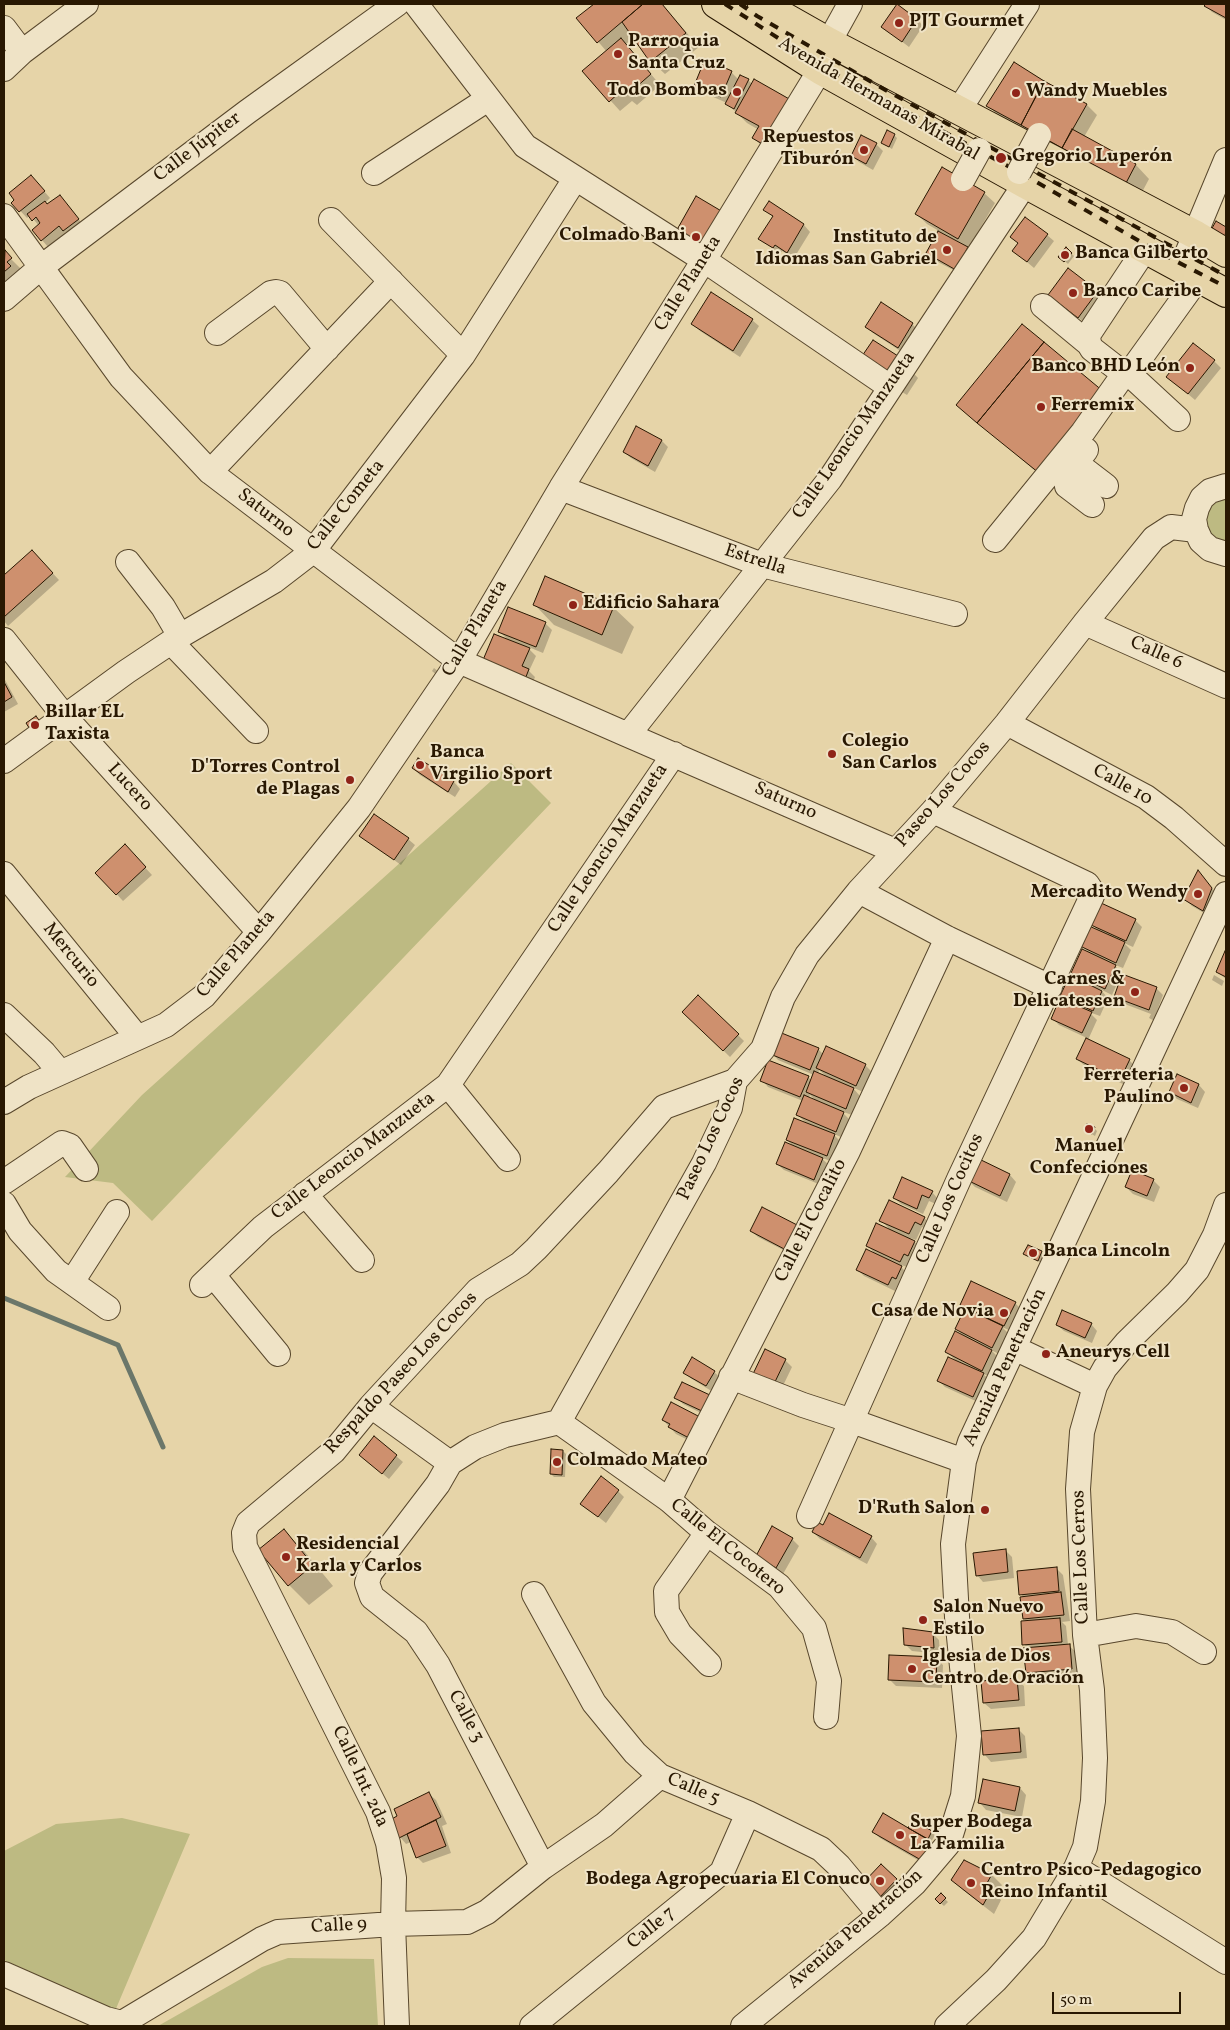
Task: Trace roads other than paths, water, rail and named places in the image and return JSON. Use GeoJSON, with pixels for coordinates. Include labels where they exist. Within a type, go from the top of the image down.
{"type":"FeatureCollection","features":[{"type":"Feature","properties":{"kind":"main road","name":"Avenida Hermanas Mirabal"},"geometry":{"type":"LineString","coordinates":[[716,4],[820,70],[1022,178],[1226,293]]}},
{"type":"Feature","properties":{"kind":"main road","name":"Avenida Hermanas Mirabal"},"geometry":{"type":"LineString","coordinates":[[762,4],[829,42],[1196,235],[1226,253]]}},
{"type":"Feature","properties":{"kind":"street"},"geometry":{"type":"LineString","coordinates":[[4,69],[22,52],[86,4]]}},
{"type":"Feature","properties":{"kind":"street","name":"Calle Júpiter"},"geometry":{"type":"LineString","coordinates":[[4,299],[40,268],[246,112],[398,4]]}},
{"type":"Feature","properties":{"kind":"street"},"geometry":{"type":"LineString","coordinates":[[416,4],[525,146],[704,260],[890,387]]}},
{"type":"Feature","properties":{"kind":"street","name":"Calle Planeta"},"geometry":{"type":"LineString","coordinates":[[4,1102],[60,1072],[166,1025],[204,996],[259,932],[359,808],[459,661],[560,488],[704,260],[820,70],[829,42],[850,4]]}},
{"type":"Feature","properties":{"kind":"street"},"geometry":{"type":"LineString","coordinates":[[959,110],[1027,4]]}},
{"type":"Feature","properties":{"kind":"street"},"geometry":{"type":"LineString","coordinates":[[4,28],[22,52]]}},
{"type":"Feature","properties":{"kind":"street"},"geometry":{"type":"LineString","coordinates":[[374,173],[488,99]]}},
{"type":"Feature","properties":{"kind":"street","name":"Calle Leoncio Manzueta"},"geometry":{"type":"LineString","coordinates":[[278,1354],[208,1280],[263,1227],[448,1086],[674,754],[628,735],[830,479],[1022,178],[1039,135]]}},
{"type":"Feature","properties":{"kind":"street"},"geometry":{"type":"LineString","coordinates":[[963,179],[979,150]]}},
{"type":"Feature","properties":{"kind":"street"},"geometry":{"type":"LineString","coordinates":[[1092,505],[1067,486],[1068,473],[1076,464],[1132,376],[1134,368],[1190,273],[1196,235],[1226,160]]}},
{"type":"Feature","properties":{"kind":"street","name":"Calle Cometa"},"geometry":{"type":"LineString","coordinates":[[4,760],[175,639],[274,581],[313,551],[464,356],[575,179]]}},
{"type":"Feature","properties":{"kind":"street","name":"Saturno"},"geometry":{"type":"LineString","coordinates":[[4,216],[121,377],[210,472],[459,661],[628,735]]}},
{"type":"Feature","properties":{"kind":"street"},"geometry":{"type":"LineString","coordinates":[[332,220],[464,356]]}},
{"type":"Feature","properties":{"kind":"street"},"geometry":{"type":"LineString","coordinates":[[1089,344],[1088,335],[1145,249]]}},
{"type":"Feature","properties":{"kind":"street"},"geometry":{"type":"LineString","coordinates":[[210,472],[391,281]]}},
{"type":"Feature","properties":{"kind":"street"},"geometry":{"type":"LineString","coordinates":[[216,333],[271,293],[276,292],[280,293],[327,349]]}},
{"type":"Feature","properties":{"kind":"street"},"geometry":{"type":"LineString","coordinates":[[1043,306],[1119,370],[1132,376],[1178,419]]}},
{"type":"Feature","properties":{"kind":"street"},"geometry":{"type":"LineString","coordinates":[[995,540],[1083,432],[1132,376]]}},
{"type":"Feature","properties":{"kind":"street"},"geometry":{"type":"LineString","coordinates":[[1076,464],[1106,486]]}},
{"type":"Feature","properties":{"kind":"street"},"geometry":{"type":"LineString","coordinates":[[1226,486],[1210,491],[1202,498],[1196,508],[1194,519],[1201,541],[1210,549],[1226,554]]}},
{"type":"Feature","properties":{"kind":"street","name":"Estrella"},"geometry":{"type":"LineString","coordinates":[[560,488],[762,565],[955,614]]}},
{"type":"Feature","properties":{"kind":"street","name":"Paseo Los Cocos"},"geometry":{"type":"LineString","coordinates":[[559,1422],[704,1163],[730,1108],[735,1081],[763,1048],[783,997],[808,955],[858,891],[933,811],[1007,723],[1085,622],[1154,538],[1171,527],[1196,530]]}},
{"type":"Feature","properties":{"kind":"street"},"geometry":{"type":"LineString","coordinates":[[128,562],[163,607],[175,639],[256,731]]}},
{"type":"Feature","properties":{"kind":"street","name":"Calle 6"},"geometry":{"type":"LineString","coordinates":[[1085,622],[1226,686]]}},
{"type":"Feature","properties":{"kind":"street","name":"Lucero"},"geometry":{"type":"LineString","coordinates":[[4,640],[65,717],[259,932]]}},
{"type":"Feature","properties":{"kind":"street","name":"Calle 10"},"geometry":{"type":"LineString","coordinates":[[1007,723],[1146,797],[1174,818],[1226,864]]}},
{"type":"Feature","properties":{"kind":"street","name":"Saturno"},"geometry":{"type":"LineString","coordinates":[[674,754],[895,851]]}},
{"type":"Feature","properties":{"kind":"street","name":"Calle Los Cocitos"},"geometry":{"type":"LineString","coordinates":[[809,1516],[959,1179],[1092,896],[1091,890],[1086,884],[933,811]]}},
{"type":"Feature","properties":{"kind":"street","name":"Mercurio"},"geometry":{"type":"LineString","coordinates":[[4,874],[137,1037]]}},
{"type":"Feature","properties":{"kind":"street"},"geometry":{"type":"LineString","coordinates":[[858,891],[947,938],[1050,986]]}},
{"type":"Feature","properties":{"kind":"street","name":"Avenida Penetración"},"geometry":{"type":"LineString","coordinates":[[743,2026],[880,1915],[914,1884],[948,1844],[963,1796],[969,1736],[957,1617],[953,1544],[964,1461],[970,1442],[1226,894]]}},
{"type":"Feature","properties":{"kind":"street","name":"Calle El Cocalito"},"geometry":{"type":"LineString","coordinates":[[669,1500],[848,1151],[947,938]]}},
{"type":"Feature","properties":{"kind":"street"},"geometry":{"type":"LineString","coordinates":[[4,1015],[44,1052],[60,1072]]}},
{"type":"Feature","properties":{"kind":"street","name":"Respaldo Paseo Los Cocos"},"geometry":{"type":"LineString","coordinates":[[246,1547],[244,1533],[248,1523],[334,1451],[371,1406],[478,1290],[520,1264],[536,1249],[608,1172],[664,1107],[735,1081]]}},
{"type":"Feature","properties":{"kind":"street"},"geometry":{"type":"LineString","coordinates":[[448,1086],[508,1159]]}},
{"type":"Feature","properties":{"kind":"street"},"geometry":{"type":"LineString","coordinates":[[4,1182],[62,1143],[70,1146],[86,1169]]}},
{"type":"Feature","properties":{"kind":"street"},"geometry":{"type":"LineString","coordinates":[[306,1194],[362,1260]]}},
{"type":"Feature","properties":{"kind":"street"},"geometry":{"type":"LineString","coordinates":[[4,1204],[20,1231],[56,1271],[108,1308]]}},
{"type":"Feature","properties":{"kind":"street","name":"Calle Los Cerros"},"geometry":{"type":"LineString","coordinates":[[958,2023],[1034,1938],[1076,1868],[1084,1847],[1093,1801],[1094,1766],[1092,1690],[1085,1635],[1078,1489],[1082,1432],[1095,1386],[1105,1368],[1122,1348],[1177,1293],[1221,1243],[1226,1205]]}},
{"type":"Feature","properties":{"kind":"street"},"geometry":{"type":"LineString","coordinates":[[72,1282],[117,1212]]}},
{"type":"Feature","properties":{"kind":"street"},"geometry":{"type":"LineString","coordinates":[[1014,1348],[1095,1386]]}},
{"type":"Feature","properties":{"kind":"street"},"geometry":{"type":"LineString","coordinates":[[732,1377],[803,1405],[964,1461]]}},
{"type":"Feature","properties":{"kind":"street"},"geometry":{"type":"LineString","coordinates":[[371,1406],[450,1464],[475,1447],[505,1435],[559,1422]]}},
{"type":"Feature","properties":{"kind":"street","name":"Calle El Cocotero"},"geometry":{"type":"LineString","coordinates":[[559,1422],[669,1500],[707,1534],[779,1586],[814,1628],[828,1681],[826,1718]]}},
{"type":"Feature","properties":{"kind":"street","name":"Calle 3"},"geometry":{"type":"LineString","coordinates":[[450,1464],[438,1484],[370,1573],[367,1583],[372,1597],[416,1632],[438,1665],[543,1867]]}},
{"type":"Feature","properties":{"kind":"street"},"geometry":{"type":"LineString","coordinates":[[707,1534],[666,1591],[667,1612],[680,1634],[709,1664]]}},
{"type":"Feature","properties":{"kind":"street","name":"Calle Int. 2da"},"geometry":{"type":"LineString","coordinates":[[246,1547],[378,1812],[388,1843],[394,1878],[393,1924],[398,2026]]}},
{"type":"Feature","properties":{"kind":"street","name":"Calle 5"},"geometry":{"type":"LineString","coordinates":[[534,1594],[594,1703],[635,1753],[660,1776],[748,1812],[821,1849],[839,1866],[880,1915]]}},
{"type":"Feature","properties":{"kind":"street"},"geometry":{"type":"LineString","coordinates":[[1085,1635],[1136,1626],[1172,1632],[1204,1652]]}},
{"type":"Feature","properties":{"kind":"street","name":"Calle 9"},"geometry":{"type":"LineString","coordinates":[[4,1974],[121,2025],[262,1939],[278,1932],[393,1924],[468,1922],[487,1912],[543,1867],[604,1825],[660,1776]]}},
{"type":"Feature","properties":{"kind":"street","name":"Calle 7"},"geometry":{"type":"LineString","coordinates":[[532,2026],[722,1872],[748,1812]]}},
{"type":"Feature","properties":{"kind":"street"},"geometry":{"type":"LineString","coordinates":[[1076,1868],[1226,1962]]}},
{"type":"Feature","properties":{"kind":"waterway"},"geometry":{"type":"LineString","coordinates":[[4,1298],[118,1345],[163,1447]]}},
{"type":"Feature","properties":{"kind":"railway"},"geometry":{"type":"LineString","coordinates":[[725,4],[825,68],[1019,172],[1162,254],[1226,287]]}},
{"type":"Feature","properties":{"kind":"railway"},"geometry":{"type":"LineString","coordinates":[[740,4],[757,16],[889,92],[1226,276]]}},
{"type":"Feature","properties":{"kind":"place","name":"PJT Gourmet"},"geometry":{"type":"Point","coordinates":[899,23]}},
{"type":"Feature","properties":{"kind":"place","name":"Parroquia Santa Cruz"},"geometry":{"type":"Point","coordinates":[618,54]}},
{"type":"Feature","properties":{"kind":"place","name":"Todo Bombas"},"geometry":{"type":"Point","coordinates":[737,92]}},
{"type":"Feature","properties":{"kind":"place","name":"Wandy Muebles"},"geometry":{"type":"Point","coordinates":[1016,93]}},
{"type":"Feature","properties":{"kind":"place","name":"Repuestos Tiburón"},"geometry":{"type":"Point","coordinates":[864,150]}},
{"type":"Feature","properties":{"kind":"place","name":"Gregorio Luperón"},"geometry":{"type":"Point","coordinates":[1001,158]}},
{"type":"Feature","properties":{"kind":"place","name":"Colmado Bani"},"geometry":{"type":"Point","coordinates":[696,237]}},
{"type":"Feature","properties":{"kind":"place","name":"Instituto de Idiomas San Gabriel"},"geometry":{"type":"Point","coordinates":[947,250]}},
{"type":"Feature","properties":{"kind":"place","name":"Banca Gilberto"},"geometry":{"type":"Point","coordinates":[1065,255]}},
{"type":"Feature","properties":{"kind":"place","name":"Banco Caribe"},"geometry":{"type":"Point","coordinates":[1073,293]}},
{"type":"Feature","properties":{"kind":"place","name":"Banco BHD León"},"geometry":{"type":"Point","coordinates":[1190,368]}},
{"type":"Feature","properties":{"kind":"place","name":"Ferremix"},"geometry":{"type":"Point","coordinates":[1041,407]}},
{"type":"Feature","properties":{"kind":"place","name":"Edificio Sahara"},"geometry":{"type":"Point","coordinates":[573,605]}},
{"type":"Feature","properties":{"kind":"place","name":"Billar EL Taxista"},"geometry":{"type":"Point","coordinates":[35,725]}},
{"type":"Feature","properties":{"kind":"place","name":"Colegio San Carlos"},"geometry":{"type":"Point","coordinates":[832,754]}},
{"type":"Feature","properties":{"kind":"place","name":"Banca Virgilio Sport"},"geometry":{"type":"Point","coordinates":[420,765]}},
{"type":"Feature","properties":{"kind":"place","name":"D'Torres Control de Plagas"},"geometry":{"type":"Point","coordinates":[350,780]}},
{"type":"Feature","properties":{"kind":"place","name":"Mercadito Wendy"},"geometry":{"type":"Point","coordinates":[1198,894]}},
{"type":"Feature","properties":{"kind":"place","name":"Carnes & Delicatessen"},"geometry":{"type":"Point","coordinates":[1135,992]}},
{"type":"Feature","properties":{"kind":"place","name":"Ferreteria Paulino"},"geometry":{"type":"Point","coordinates":[1184,1088]}},
{"type":"Feature","properties":{"kind":"place","name":"Manuel Confecciones"},"geometry":{"type":"Point","coordinates":[1089,1129]}},
{"type":"Feature","properties":{"kind":"place","name":"Banca Lincoln"},"geometry":{"type":"Point","coordinates":[1033,1253]}},
{"type":"Feature","properties":{"kind":"place","name":"Casa de Novia"},"geometry":{"type":"Point","coordinates":[1004,1313]}},
{"type":"Feature","properties":{"kind":"place","name":"Aneurys Cell"},"geometry":{"type":"Point","coordinates":[1046,1354]}},
{"type":"Feature","properties":{"kind":"place","name":"Colmado Mateo"},"geometry":{"type":"Point","coordinates":[557,1462]}},
{"type":"Feature","properties":{"kind":"place","name":"D'Ruth Salon"},"geometry":{"type":"Point","coordinates":[985,1510]}},
{"type":"Feature","properties":{"kind":"place","name":"Residencial Karla y Carlos"},"geometry":{"type":"Point","coordinates":[286,1557]}},
{"type":"Feature","properties":{"kind":"place","name":"Salon Nuevo Estilo"},"geometry":{"type":"Point","coordinates":[923,1620]}},
{"type":"Feature","properties":{"kind":"place","name":"Iglesia de Dios Centro de Oración"},"geometry":{"type":"Point","coordinates":[912,1669]}},
{"type":"Feature","properties":{"kind":"place","name":"Super Bodega La Familia"},"geometry":{"type":"Point","coordinates":[900,1835]}},
{"type":"Feature","properties":{"kind":"place","name":"Bodega Agropecuaria El Conuco"},"geometry":{"type":"Point","coordinates":[880,1881]}},
{"type":"Feature","properties":{"kind":"place","name":"Centro Psico-Pedagogico Reino Infantil"},"geometry":{"type":"Point","coordinates":[971,1883]}}]}
